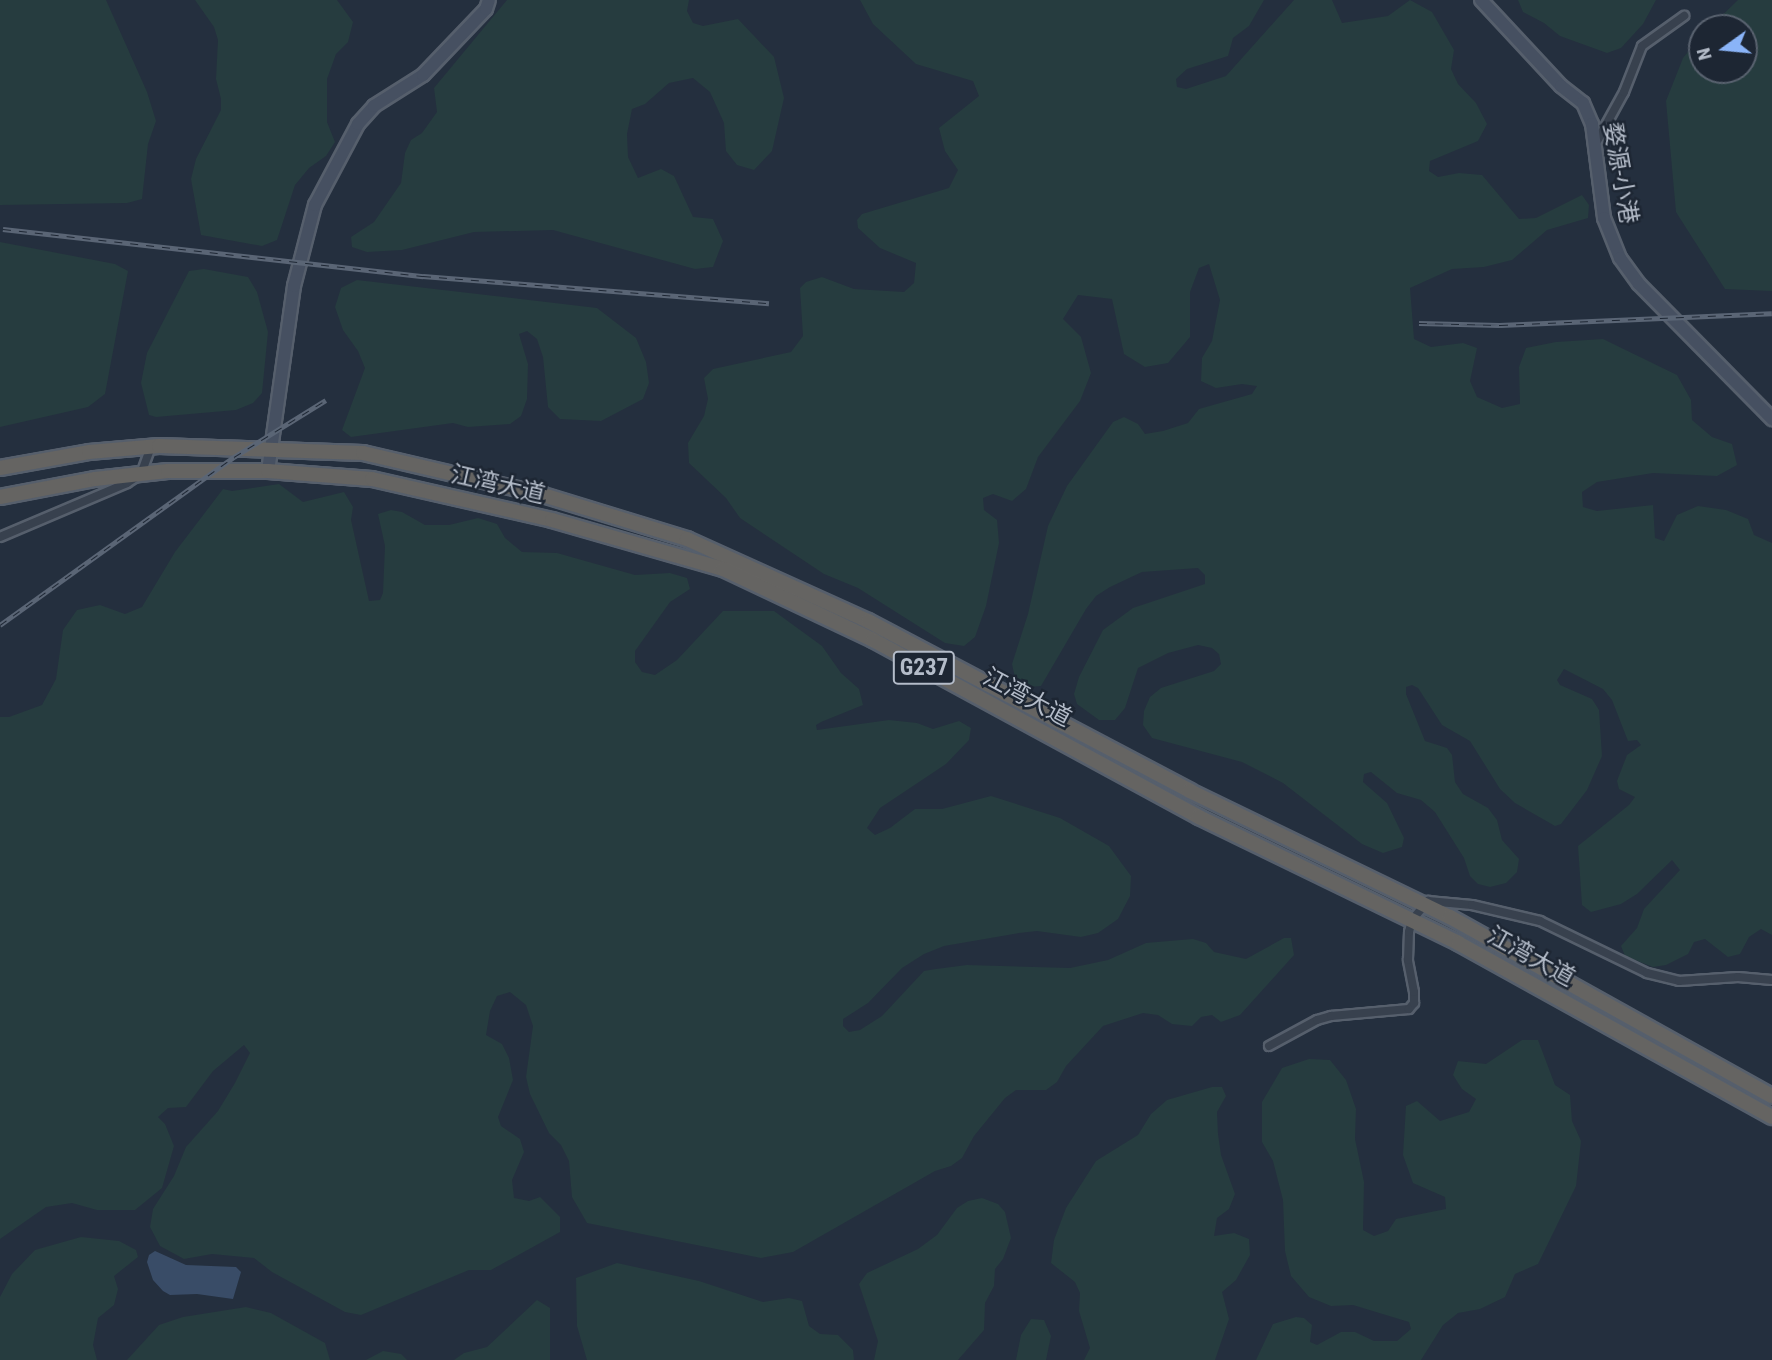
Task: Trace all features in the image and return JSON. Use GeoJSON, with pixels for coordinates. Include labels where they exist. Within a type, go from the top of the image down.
{"type":"FeatureCollection","features":[{"type":"Feature","properties":{"kind":"highway","name":"江湾大道"},"geometry":{"type":"LineString","coordinates":[[0,468],[89,452],[151,446],[270,447],[363,453],[543,495],[687,539],[868,621],[1190,791],[1424,904],[1772,1096]]}},
{"type":"Feature","properties":{"kind":"highway","name":"江湾大道"},"geometry":{"type":"LineString","coordinates":[[0,497],[95,479],[141,474],[268,471],[372,479],[552,520],[723,569],[873,640],[1199,817],[1458,943],[1772,1117]]}},
{"type":"Feature","properties":{"kind":"main road"},"geometry":{"type":"LineString","coordinates":[[268,471],[294,286],[315,205],[358,124],[374,106],[423,75],[486,9],[489,0]]}},
{"type":"Feature","properties":{"kind":"main road","name":"婺源-小港"},"geometry":{"type":"LineString","coordinates":[[1481,0],[1561,86],[1583,103],[1592,124],[1604,218],[1620,258],[1639,284],[1772,419]]}},
{"type":"Feature","properties":{"kind":"street"},"geometry":{"type":"LineString","coordinates":[[1595,146],[1624,92],[1642,46],[1684,16]]}},
{"type":"Feature","properties":{"kind":"street"},"geometry":{"type":"LineString","coordinates":[[0,537],[78,506],[141,474],[151,446]]}},
{"type":"Feature","properties":{"kind":"street"},"geometry":{"type":"LineString","coordinates":[[1269,1046],[1317,1020],[1331,1016],[1409,1009],[1414,1003],[1408,960],[1412,920],[1424,904],[1434,901],[1472,905],[1540,921],[1647,972],[1679,981],[1738,977],[1772,980]]}},
{"type":"Feature","properties":{"kind":"green space"},"geometry":{"type":"Polygon","coordinates":[[[0,0],[106,0],[147,92],[156,121],[148,144],[142,199],[127,203],[0,205],[0,0]]]}},
{"type":"Feature","properties":{"kind":"green space"},"geometry":{"type":"Polygon","coordinates":[[[195,0],[337,0],[353,22],[348,42],[336,54],[327,79],[327,122],[335,142],[326,156],[309,168],[295,185],[277,240],[262,246],[201,235],[191,179],[196,159],[221,110],[221,99],[216,79],[218,40],[214,27],[195,0]]]}},
{"type":"Feature","properties":{"kind":"green space"},"geometry":{"type":"Polygon","coordinates":[[[507,0],[689,0],[687,11],[693,23],[703,26],[738,19],[774,57],[784,98],[772,151],[754,170],[737,165],[726,151],[724,123],[710,92],[693,78],[669,83],[645,104],[632,109],[627,134],[628,157],[638,178],[661,169],[674,176],[693,217],[713,219],[723,241],[713,267],[695,269],[553,230],[474,232],[402,250],[367,252],[352,247],[351,237],[374,222],[401,183],[405,153],[411,140],[422,133],[437,112],[434,88],[507,0]]]}},
{"type":"Feature","properties":{"kind":"green space"},"geometry":{"type":"Polygon","coordinates":[[[860,0],[1264,0],[1249,26],[1233,38],[1228,56],[1187,69],[1176,79],[1177,87],[1186,89],[1226,76],[1294,0],[1332,0],[1342,23],[1388,16],[1410,0],[1432,12],[1454,50],[1451,69],[1458,84],[1476,103],[1487,124],[1478,141],[1430,161],[1429,171],[1438,177],[1459,173],[1482,175],[1519,219],[1536,218],[1582,195],[1589,205],[1588,218],[1547,230],[1512,260],[1484,267],[1452,269],[1410,288],[1414,339],[1431,347],[1463,343],[1477,348],[1470,381],[1477,397],[1502,408],[1520,404],[1519,367],[1526,348],[1556,342],[1603,339],[1677,375],[1691,400],[1692,420],[1712,437],[1732,444],[1737,465],[1717,476],[1653,473],[1597,482],[1582,492],[1583,507],[1597,511],[1653,505],[1655,538],[1664,541],[1677,515],[1698,506],[1726,510],[1748,519],[1754,535],[1772,543],[1772,935],[1761,929],[1749,937],[1740,954],[1728,957],[1705,939],[1694,942],[1688,954],[1666,965],[1653,967],[1625,956],[1621,946],[1637,928],[1644,909],[1680,870],[1672,860],[1637,894],[1621,904],[1591,912],[1582,905],[1578,846],[1629,805],[1635,797],[1619,789],[1617,781],[1627,755],[1641,745],[1637,740],[1628,741],[1612,700],[1603,689],[1564,669],[1557,680],[1560,685],[1592,699],[1599,710],[1602,756],[1587,790],[1561,824],[1555,826],[1515,803],[1500,789],[1470,741],[1442,725],[1418,688],[1412,685],[1406,687],[1406,694],[1425,741],[1447,748],[1452,755],[1455,782],[1463,794],[1488,808],[1497,820],[1502,840],[1519,859],[1517,872],[1506,883],[1490,887],[1478,884],[1470,876],[1464,858],[1435,812],[1421,800],[1397,793],[1371,772],[1364,774],[1363,782],[1387,803],[1404,838],[1402,847],[1383,853],[1362,844],[1283,783],[1242,762],[1152,738],[1143,725],[1144,711],[1150,697],[1161,688],[1214,671],[1221,664],[1219,654],[1212,648],[1198,645],[1168,653],[1138,668],[1125,708],[1115,720],[1099,720],[1077,704],[1074,694],[1079,677],[1103,630],[1133,608],[1205,584],[1205,575],[1198,568],[1142,572],[1110,587],[1096,596],[1086,609],[1041,686],[1028,687],[1015,678],[1012,664],[1028,614],[1048,526],[1067,486],[1113,422],[1124,417],[1138,424],[1145,434],[1163,431],[1188,423],[1199,409],[1252,394],[1257,386],[1242,384],[1216,388],[1201,381],[1202,358],[1212,341],[1220,300],[1209,264],[1199,268],[1190,292],[1190,337],[1168,363],[1145,367],[1124,354],[1112,299],[1078,295],[1063,319],[1081,337],[1091,373],[1080,401],[1038,457],[1026,489],[1012,501],[993,494],[983,498],[984,510],[997,520],[999,543],[986,606],[975,637],[964,646],[945,643],[858,588],[824,574],[740,518],[726,498],[689,463],[688,443],[704,416],[708,399],[704,378],[713,369],[791,352],[803,336],[800,288],[806,282],[822,277],[854,289],[904,292],[914,283],[916,263],[880,248],[858,228],[857,220],[862,214],[949,188],[958,170],[945,151],[939,128],[979,96],[973,81],[916,64],[873,24],[860,0]]]}},
{"type":"Feature","properties":{"kind":"green space"},"geometry":{"type":"Polygon","coordinates":[[[1518,0],[1656,0],[1643,24],[1621,48],[1607,53],[1560,36],[1544,23],[1523,12],[1518,0]]]}},
{"type":"Feature","properties":{"kind":"green space"},"geometry":{"type":"Polygon","coordinates":[[[1738,0],[1772,0],[1772,291],[1725,289],[1676,212],[1666,101],[1683,58],[1688,52],[1688,84],[1758,84],[1758,14],[1724,14],[1738,0]]]}},
{"type":"Feature","properties":{"kind":"green space"},"geometry":{"type":"Polygon","coordinates":[[[0,242],[115,264],[128,271],[105,394],[88,407],[0,427],[0,242]]]}},
{"type":"Feature","properties":{"kind":"green space"},"geometry":{"type":"Polygon","coordinates":[[[204,269],[248,277],[257,292],[268,332],[262,393],[253,403],[236,410],[156,417],[149,415],[141,383],[147,353],[189,271],[204,269]]]}},
{"type":"Feature","properties":{"kind":"green space"},"geometry":{"type":"Polygon","coordinates":[[[357,280],[597,308],[636,338],[646,362],[649,383],[643,399],[601,421],[560,419],[548,407],[543,357],[537,339],[527,331],[519,334],[528,364],[527,399],[521,416],[510,424],[468,427],[453,423],[351,437],[342,430],[365,368],[358,351],[343,330],[335,307],[341,288],[357,280]]]}},
{"type":"Feature","properties":{"kind":"green space"},"geometry":{"type":"Polygon","coordinates":[[[279,484],[303,502],[344,492],[353,507],[351,520],[369,601],[380,600],[383,593],[385,546],[378,514],[391,510],[402,512],[425,525],[449,525],[478,518],[497,524],[505,538],[522,552],[557,553],[635,575],[670,573],[687,578],[690,589],[670,602],[635,651],[635,662],[642,672],[655,675],[677,660],[723,611],[774,611],[822,646],[841,673],[859,689],[863,705],[821,722],[816,725],[817,730],[889,720],[917,723],[933,729],[959,721],[971,728],[969,740],[946,764],[880,808],[867,828],[875,835],[890,828],[915,809],[942,809],[991,796],[1060,818],[1109,846],[1131,876],[1130,896],[1118,919],[1098,933],[1081,937],[1037,931],[944,946],[924,954],[902,968],[868,1003],[843,1019],[843,1026],[849,1032],[860,1030],[882,1016],[924,971],[967,965],[1070,968],[1108,960],[1146,943],[1193,939],[1206,943],[1214,952],[1246,959],[1284,938],[1291,938],[1294,955],[1240,1015],[1221,1022],[1212,1015],[1201,1017],[1192,1026],[1172,1024],[1158,1015],[1143,1013],[1103,1026],[1066,1066],[1057,1082],[1046,1090],[1016,1090],[1005,1098],[974,1136],[962,1158],[793,1252],[761,1258],[587,1223],[572,1197],[569,1161],[561,1145],[549,1133],[530,1094],[526,1077],[533,1026],[526,1005],[510,992],[497,996],[490,1011],[486,1035],[502,1044],[509,1058],[513,1080],[498,1117],[501,1126],[520,1139],[524,1152],[512,1180],[514,1198],[529,1201],[540,1197],[560,1217],[560,1232],[491,1270],[469,1270],[361,1315],[345,1312],[272,1272],[254,1258],[212,1254],[184,1259],[160,1246],[150,1227],[153,1209],[174,1176],[186,1147],[218,1111],[235,1083],[250,1053],[244,1045],[213,1071],[186,1107],[168,1108],[158,1117],[165,1124],[174,1146],[162,1188],[135,1210],[97,1210],[72,1203],[46,1207],[0,1239],[0,717],[9,717],[42,705],[56,679],[63,630],[77,610],[100,605],[125,614],[142,607],[175,552],[223,489],[232,491],[279,484]]]}},
{"type":"Feature","properties":{"kind":"green space"},"geometry":{"type":"Polygon","coordinates":[[[1522,1040],[1538,1040],[1555,1085],[1570,1095],[1572,1121],[1581,1141],[1576,1186],[1538,1264],[1515,1274],[1505,1297],[1480,1309],[1458,1313],[1443,1325],[1421,1360],[1256,1360],[1273,1324],[1296,1317],[1304,1318],[1312,1325],[1310,1342],[1317,1345],[1341,1332],[1355,1332],[1374,1341],[1397,1341],[1411,1329],[1409,1322],[1353,1305],[1331,1306],[1309,1297],[1291,1276],[1285,1251],[1283,1200],[1273,1161],[1262,1142],[1262,1102],[1282,1068],[1309,1059],[1330,1060],[1346,1080],[1356,1109],[1355,1139],[1364,1182],[1363,1230],[1374,1236],[1388,1231],[1396,1219],[1446,1209],[1445,1197],[1413,1183],[1403,1155],[1406,1106],[1417,1101],[1440,1121],[1469,1112],[1476,1099],[1462,1089],[1453,1075],[1458,1061],[1486,1064],[1522,1040]]]}},
{"type":"Feature","properties":{"kind":"green space"},"geometry":{"type":"Polygon","coordinates":[[[1212,1087],[1222,1087],[1226,1096],[1217,1112],[1218,1134],[1221,1155],[1235,1194],[1229,1209],[1217,1218],[1214,1236],[1234,1233],[1249,1239],[1250,1255],[1236,1280],[1222,1292],[1229,1319],[1215,1360],[1084,1360],[1090,1348],[1079,1311],[1080,1293],[1075,1282],[1051,1263],[1054,1240],[1066,1208],[1096,1161],[1138,1135],[1151,1114],[1167,1100],[1212,1087]]]}},
{"type":"Feature","properties":{"kind":"green space"},"geometry":{"type":"Polygon","coordinates":[[[982,1198],[998,1204],[1005,1212],[1011,1238],[1003,1259],[995,1269],[994,1286],[985,1303],[984,1330],[958,1360],[874,1360],[878,1341],[859,1284],[867,1273],[918,1249],[937,1235],[957,1208],[968,1201],[982,1198]]]}},
{"type":"Feature","properties":{"kind":"green space"},"geometry":{"type":"Polygon","coordinates":[[[81,1237],[119,1241],[136,1250],[138,1257],[114,1276],[118,1289],[114,1305],[98,1318],[93,1345],[97,1360],[0,1360],[0,1297],[12,1274],[35,1250],[81,1237]]]}},
{"type":"Feature","properties":{"kind":"green space"},"geometry":{"type":"Polygon","coordinates":[[[617,1263],[699,1281],[763,1302],[789,1298],[802,1301],[809,1326],[820,1334],[838,1335],[853,1350],[854,1360],[587,1360],[577,1326],[576,1278],[617,1263]]]}},
{"type":"Feature","properties":{"kind":"green space"},"geometry":{"type":"Polygon","coordinates":[[[537,1300],[550,1308],[550,1360],[454,1360],[464,1353],[487,1347],[537,1300]]]}},
{"type":"Feature","properties":{"kind":"green space"},"geometry":{"type":"Polygon","coordinates":[[[246,1307],[271,1313],[325,1343],[330,1360],[127,1360],[159,1325],[183,1317],[246,1307]]]}},
{"type":"Feature","properties":{"kind":"green space"},"geometry":{"type":"Polygon","coordinates":[[[1031,1319],[1044,1320],[1051,1336],[1046,1360],[1016,1360],[1021,1335],[1031,1319]]]}},
{"type":"Feature","properties":{"kind":"green space"},"geometry":{"type":"Polygon","coordinates":[[[383,1351],[401,1354],[407,1360],[366,1360],[383,1351]]]}},
{"type":"Feature","properties":{"kind":"water"},"geometry":{"type":"Polygon","coordinates":[[[155,1251],[186,1265],[236,1267],[241,1272],[233,1299],[197,1294],[170,1295],[163,1291],[153,1280],[147,1262],[149,1255],[155,1251]]]}},
{"type":"Feature","properties":{"kind":"railway"},"geometry":{"type":"LineString","coordinates":[[3,229],[423,276],[769,303]]}},
{"type":"Feature","properties":{"kind":"railway"},"geometry":{"type":"LineString","coordinates":[[1419,323],[1500,325],[1772,313]]}},
{"type":"Feature","properties":{"kind":"railway"},"geometry":{"type":"LineString","coordinates":[[0,625],[234,457],[326,400]]}}]}
